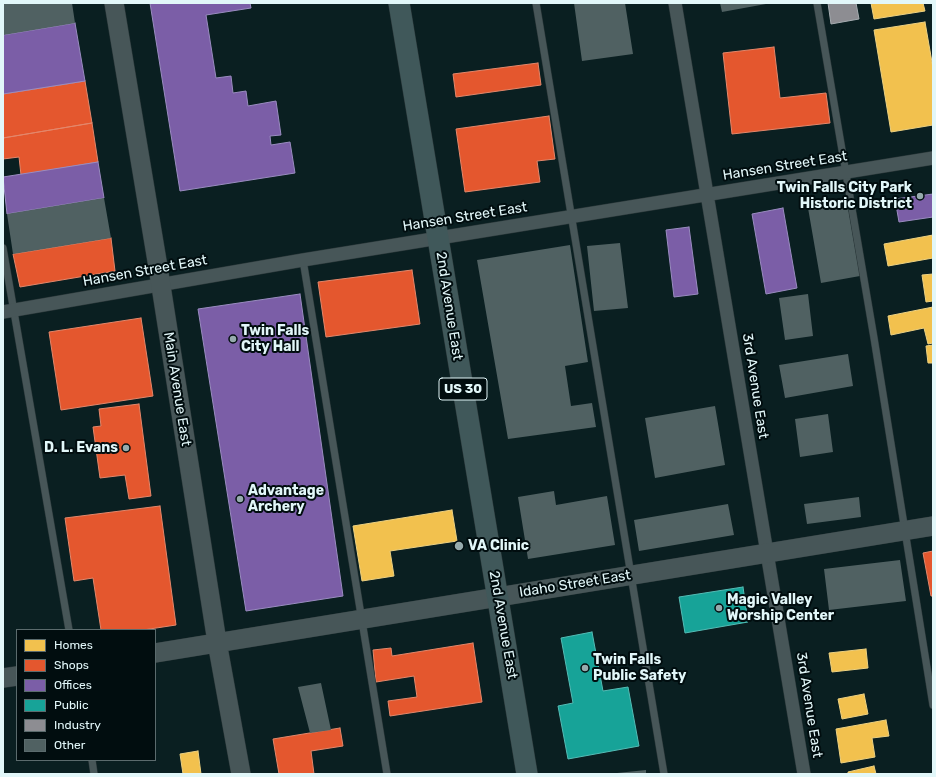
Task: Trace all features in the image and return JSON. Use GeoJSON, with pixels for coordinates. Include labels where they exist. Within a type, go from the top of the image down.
{"type":"FeatureCollection","features":[{"type":"Feature","properties":{"kind":"main road","name":"2nd Avenue East"},"geometry":{"type":"LineString","coordinates":[[399,3],[527,774]]}},
{"type":"Feature","properties":{"kind":"street","name":"Main Avenue East"},"geometry":{"type":"LineString","coordinates":[[114,3],[161,284],[217,642],[241,774]]}},
{"type":"Feature","properties":{"kind":"street","name":"3rd Avenue East"},"geometry":{"type":"LineString","coordinates":[[675,3],[804,774]]}},
{"type":"Feature","properties":{"kind":"street","name":"Hansen Street East"},"geometry":{"type":"LineString","coordinates":[[9,311],[303,260],[933,158]]}},
{"type":"Feature","properties":{"kind":"street","name":"Idaho Street East"},"geometry":{"type":"LineString","coordinates":[[156,653],[933,526]]}},
{"type":"Feature","properties":{"kind":"street"},"geometry":{"type":"LineString","coordinates":[[3,678],[16,676]]}},
{"type":"Feature","properties":{"kind":"lane"},"geometry":{"type":"LineString","coordinates":[[536,3],[664,774]]}},
{"type":"Feature","properties":{"kind":"lane"},"geometry":{"type":"LineString","coordinates":[[817,3],[873,331],[933,705]]}},
{"type":"Feature","properties":{"kind":"lane"},"geometry":{"type":"LineString","coordinates":[[3,248],[9,311],[69,629]]}},
{"type":"Feature","properties":{"kind":"lane"},"geometry":{"type":"LineString","coordinates":[[303,260],[387,774]]}},
{"type":"Feature","properties":{"kind":"lane"},"geometry":{"type":"LineString","coordinates":[[92,761],[94,774]]}},
{"type":"Feature","properties":{"kind":"building: Homes"},"geometry":{"type":"Polygon","coordinates":[[[871,3],[923,3],[925,11],[874,19],[871,3]]]}},
{"type":"Feature","properties":{"kind":"building: Homes"},"geometry":{"type":"Polygon","coordinates":[[[925,22],[933,68],[933,125],[891,132],[874,30],[925,22]]]}},
{"type":"Feature","properties":{"kind":"building: Homes"},"geometry":{"type":"Polygon","coordinates":[[[933,235],[933,258],[888,266],[884,244],[933,235]]]}},
{"type":"Feature","properties":{"kind":"building: Homes"},"geometry":{"type":"Polygon","coordinates":[[[933,274],[933,301],[926,302],[922,275],[933,274]]]}},
{"type":"Feature","properties":{"kind":"building: Homes"},"geometry":{"type":"Polygon","coordinates":[[[933,307],[933,343],[928,344],[924,328],[891,335],[888,316],[933,307]]]}},
{"type":"Feature","properties":{"kind":"building: Homes"},"geometry":{"type":"Polygon","coordinates":[[[933,345],[933,363],[928,363],[926,346],[933,345]]]}},
{"type":"Feature","properties":{"kind":"building: Homes"},"geometry":{"type":"Polygon","coordinates":[[[452,510],[457,541],[390,551],[394,576],[362,581],[353,526],[452,510]]]}},
{"type":"Feature","properties":{"kind":"building: Homes"},"geometry":{"type":"Polygon","coordinates":[[[866,649],[868,668],[832,672],[829,653],[866,649]]]}},
{"type":"Feature","properties":{"kind":"building: Homes"},"geometry":{"type":"Polygon","coordinates":[[[864,694],[868,714],[842,719],[838,699],[864,694]]]}},
{"type":"Feature","properties":{"kind":"building: Homes"},"geometry":{"type":"Polygon","coordinates":[[[886,720],[889,736],[872,738],[875,757],[841,763],[836,729],[886,720]]]}},
{"type":"Feature","properties":{"kind":"building: Homes"},"geometry":{"type":"Polygon","coordinates":[[[198,751],[201,774],[183,774],[180,754],[198,751]]]}},
{"type":"Feature","properties":{"kind":"building: Homes"},"geometry":{"type":"Polygon","coordinates":[[[874,766],[876,774],[848,774],[848,772],[874,766]]]}},
{"type":"Feature","properties":{"kind":"building: Shops"},"geometry":{"type":"Polygon","coordinates":[[[774,47],[780,98],[826,93],[830,123],[732,134],[723,53],[774,47]]]}},
{"type":"Feature","properties":{"kind":"building: Shops"},"geometry":{"type":"Polygon","coordinates":[[[538,63],[541,85],[456,97],[453,74],[538,63]]]}},
{"type":"Feature","properties":{"kind":"building: Shops"},"geometry":{"type":"Polygon","coordinates":[[[85,81],[92,123],[3,138],[3,94],[85,81]]]}},
{"type":"Feature","properties":{"kind":"building: Shops"},"geometry":{"type":"Polygon","coordinates":[[[549,116],[555,159],[537,161],[540,182],[465,192],[456,129],[549,116]]]}},
{"type":"Feature","properties":{"kind":"building: Shops"},"geometry":{"type":"Polygon","coordinates":[[[92,123],[98,162],[21,175],[19,157],[3,159],[3,138],[92,123]]]}},
{"type":"Feature","properties":{"kind":"building: Shops"},"geometry":{"type":"Polygon","coordinates":[[[111,238],[115,271],[20,287],[13,254],[111,238]]]}},
{"type":"Feature","properties":{"kind":"building: Shops"},"geometry":{"type":"Polygon","coordinates":[[[412,270],[420,324],[326,337],[318,282],[412,270]]]}},
{"type":"Feature","properties":{"kind":"building: Shops"},"geometry":{"type":"Polygon","coordinates":[[[141,318],[153,396],[61,410],[49,332],[141,318]]]}},
{"type":"Feature","properties":{"kind":"building: Shops"},"geometry":{"type":"Polygon","coordinates":[[[139,404],[151,496],[129,499],[125,475],[100,478],[93,427],[101,426],[99,409],[139,404]]]}},
{"type":"Feature","properties":{"kind":"building: Shops"},"geometry":{"type":"Polygon","coordinates":[[[160,506],[176,625],[150,629],[101,629],[93,578],[74,581],[65,518],[160,506]]]}},
{"type":"Feature","properties":{"kind":"building: Shops"},"geometry":{"type":"Polygon","coordinates":[[[933,551],[933,596],[931,596],[923,553],[933,551]]]}},
{"type":"Feature","properties":{"kind":"building: Shops"},"geometry":{"type":"Polygon","coordinates":[[[473,643],[482,702],[390,716],[388,701],[417,697],[414,676],[376,682],[373,650],[391,648],[392,656],[473,643]]]}},
{"type":"Feature","properties":{"kind":"building: Shops"},"geometry":{"type":"Polygon","coordinates":[[[340,728],[343,746],[311,751],[314,774],[279,774],[273,739],[340,728]]]}},
{"type":"Feature","properties":{"kind":"building: Offices"},"geometry":{"type":"Polygon","coordinates":[[[150,3],[250,3],[251,8],[206,15],[216,78],[231,76],[233,93],[246,91],[248,106],[276,101],[281,135],[270,136],[271,145],[290,142],[295,173],[180,191],[150,3]]]}},
{"type":"Feature","properties":{"kind":"building: Offices"},"geometry":{"type":"Polygon","coordinates":[[[75,23],[85,81],[3,94],[3,35],[75,23]]]}},
{"type":"Feature","properties":{"kind":"building: Offices"},"geometry":{"type":"Polygon","coordinates":[[[98,162],[104,198],[7,214],[3,177],[98,162]]]}},
{"type":"Feature","properties":{"kind":"building: Offices"},"geometry":{"type":"Polygon","coordinates":[[[933,194],[933,217],[899,222],[895,199],[933,194]]]}},
{"type":"Feature","properties":{"kind":"building: Offices"},"geometry":{"type":"Polygon","coordinates":[[[783,208],[797,288],[766,294],[752,214],[783,208]]]}},
{"type":"Feature","properties":{"kind":"building: Offices"},"geometry":{"type":"Polygon","coordinates":[[[689,227],[698,294],[674,297],[666,230],[689,227]]]}},
{"type":"Feature","properties":{"kind":"building: Offices"},"geometry":{"type":"Polygon","coordinates":[[[300,294],[343,596],[246,611],[198,309],[300,294]]]}},
{"type":"Feature","properties":{"kind":"building: Public"},"geometry":{"type":"Polygon","coordinates":[[[743,587],[748,622],[685,633],[679,597],[743,587]]]}},
{"type":"Feature","properties":{"kind":"building: Public"},"geometry":{"type":"Polygon","coordinates":[[[592,632],[603,691],[628,687],[639,746],[568,759],[558,706],[573,703],[561,638],[592,632]]]}},
{"type":"Feature","properties":{"kind":"building: Industry"},"geometry":{"type":"Polygon","coordinates":[[[828,3],[856,3],[859,19],[831,24],[828,3]]]}},
{"type":"Feature","properties":{"kind":"building: Other"},"geometry":{"type":"Polygon","coordinates":[[[3,3],[72,3],[75,23],[3,35],[3,3]]]}},
{"type":"Feature","properties":{"kind":"building: Other"},"geometry":{"type":"Polygon","coordinates":[[[574,3],[625,3],[633,54],[582,61],[574,3]]]}},
{"type":"Feature","properties":{"kind":"building: Other"},"geometry":{"type":"Polygon","coordinates":[[[720,3],[766,3],[766,4],[722,12],[720,3]]]}},
{"type":"Feature","properties":{"kind":"building: Other"},"geometry":{"type":"Polygon","coordinates":[[[104,198],[111,238],[13,254],[7,214],[104,198]]]}},
{"type":"Feature","properties":{"kind":"building: Other"},"geometry":{"type":"Polygon","coordinates":[[[847,201],[860,276],[821,283],[808,208],[847,201]]]}},
{"type":"Feature","properties":{"kind":"building: Other"},"geometry":{"type":"Polygon","coordinates":[[[620,243],[628,308],[594,311],[587,246],[620,243]]]}},
{"type":"Feature","properties":{"kind":"building: Other"},"geometry":{"type":"Polygon","coordinates":[[[570,245],[588,362],[565,366],[571,406],[592,403],[596,427],[508,439],[477,260],[570,245]]]}},
{"type":"Feature","properties":{"kind":"building: Other"},"geometry":{"type":"Polygon","coordinates":[[[808,294],[813,336],[785,340],[779,298],[808,294]]]}},
{"type":"Feature","properties":{"kind":"building: Other"},"geometry":{"type":"Polygon","coordinates":[[[848,354],[853,386],[785,398],[779,365],[848,354]]]}},
{"type":"Feature","properties":{"kind":"building: Other"},"geometry":{"type":"Polygon","coordinates":[[[715,406],[725,465],[655,478],[645,418],[715,406]]]}},
{"type":"Feature","properties":{"kind":"building: Other"},"geometry":{"type":"Polygon","coordinates":[[[828,414],[833,452],[800,457],[795,419],[828,414]]]}},
{"type":"Feature","properties":{"kind":"building: Other"},"geometry":{"type":"Polygon","coordinates":[[[554,491],[556,505],[607,496],[615,545],[528,559],[518,497],[554,491]]]}},
{"type":"Feature","properties":{"kind":"building: Other"},"geometry":{"type":"Polygon","coordinates":[[[859,497],[861,517],[807,524],[804,504],[859,497]]]}},
{"type":"Feature","properties":{"kind":"building: Other"},"geometry":{"type":"Polygon","coordinates":[[[728,504],[734,535],[639,551],[634,520],[728,504]]]}},
{"type":"Feature","properties":{"kind":"building: Other"},"geometry":{"type":"Polygon","coordinates":[[[900,560],[906,601],[829,610],[824,569],[900,560]]]}},
{"type":"Feature","properties":{"kind":"building: Other"},"geometry":{"type":"Polygon","coordinates":[[[321,683],[331,730],[310,733],[298,687],[321,683]]]}},
{"type":"Feature","properties":{"kind":"building: Other"},"geometry":{"type":"Polygon","coordinates":[[[646,770],[646,774],[617,774],[617,773],[646,770]]]}},
{"type":"Feature","properties":{"kind":"place","name":"Twin Falls City Park Historic District"},"geometry":{"type":"Point","coordinates":[920,196]}},
{"type":"Feature","properties":{"kind":"place","name":"Twin Falls City Hall"},"geometry":{"type":"Point","coordinates":[233,339]}},
{"type":"Feature","properties":{"kind":"place","name":"D. L. Evans"},"geometry":{"type":"Point","coordinates":[126,448]}},
{"type":"Feature","properties":{"kind":"place","name":"Advantage Archery"},"geometry":{"type":"Point","coordinates":[240,499]}},
{"type":"Feature","properties":{"kind":"place","name":"VA Clinic"},"geometry":{"type":"Point","coordinates":[459,546]}},
{"type":"Feature","properties":{"kind":"place","name":"Magic Valley Worship Center"},"geometry":{"type":"Point","coordinates":[719,608]}},
{"type":"Feature","properties":{"kind":"place","name":"Twin Falls Public Safety"},"geometry":{"type":"Point","coordinates":[585,668]}}]}
